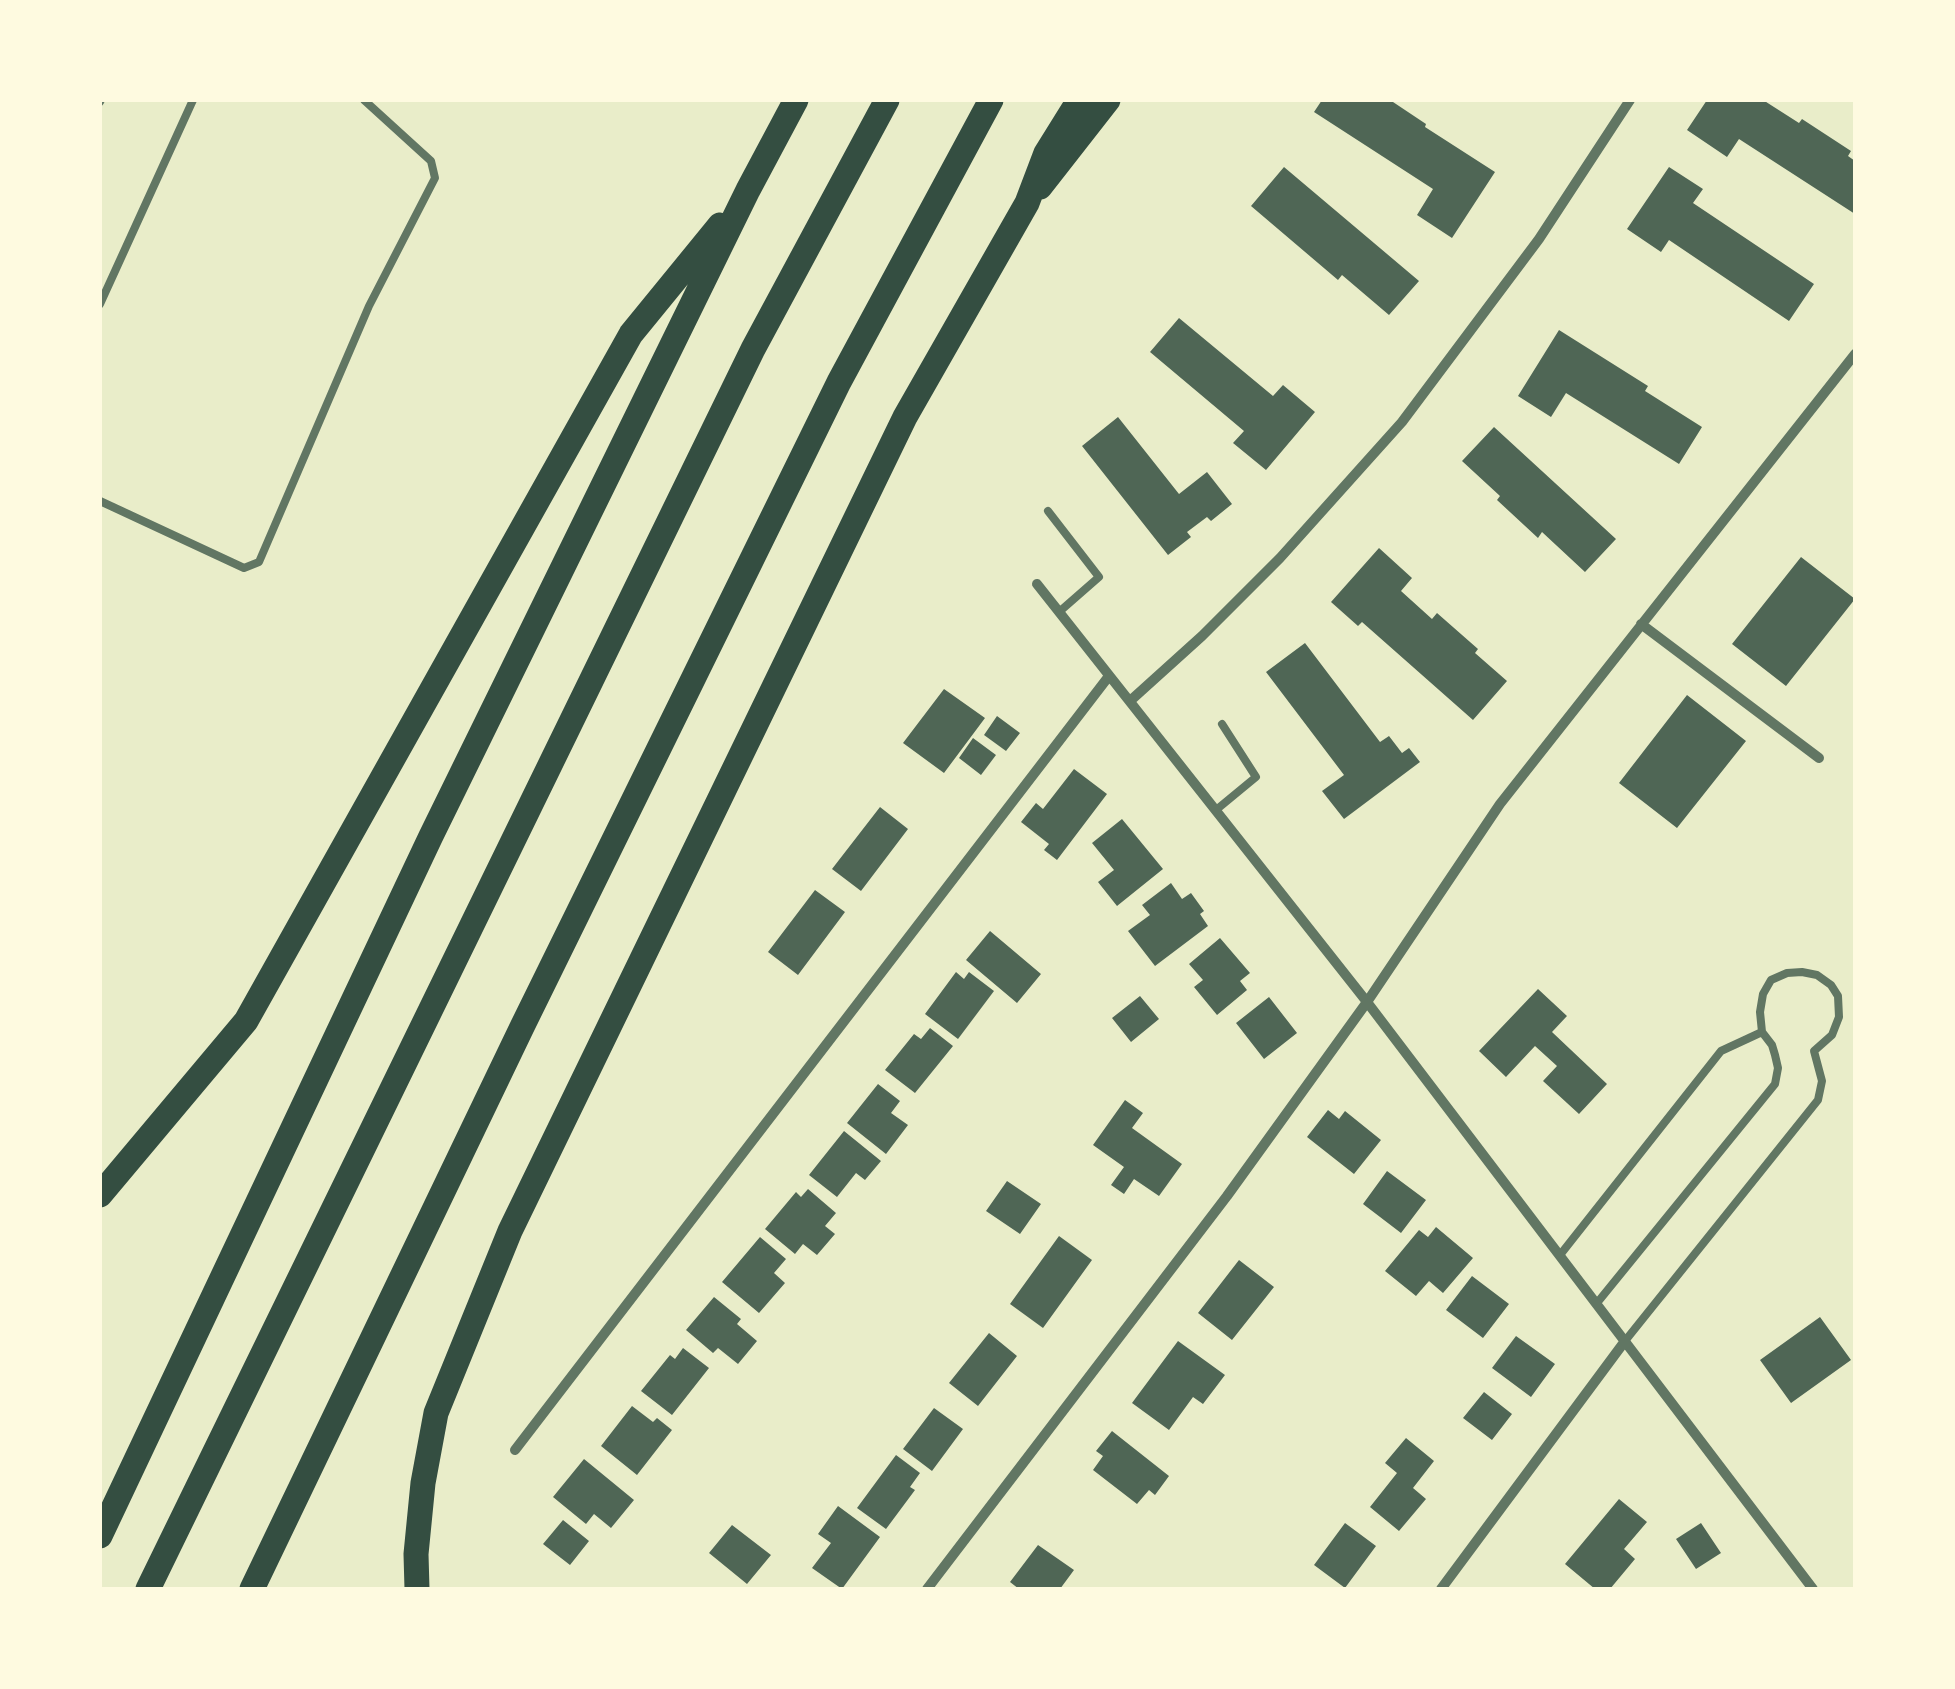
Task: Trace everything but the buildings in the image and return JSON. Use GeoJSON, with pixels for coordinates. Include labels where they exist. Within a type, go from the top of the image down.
{"type":"FeatureCollection","features":[{"type":"Feature","properties":{"kind":"highway"},"geometry":{"type":"LineString","coordinates":[[100,1536],[431,836],[748,190],[796,100]]}},
{"type":"Feature","properties":{"kind":"highway"},"geometry":{"type":"LineString","coordinates":[[148,1589],[752,349],[887,100]]}},
{"type":"Feature","properties":{"kind":"highway"},"geometry":{"type":"LineString","coordinates":[[252,1589],[839,382],[991,100]]}},
{"type":"Feature","properties":{"kind":"highway"},"geometry":{"type":"LineString","coordinates":[[1027,203],[1046,153],[1079,100]]}},
{"type":"Feature","properties":{"kind":"highway"},"geometry":{"type":"LineString","coordinates":[[417,1589],[423,1482],[436,1413],[510,1231],[905,417],[1027,203],[1108,100]]}},
{"type":"Feature","properties":{"kind":"highway"},"geometry":{"type":"LineString","coordinates":[[100,1196],[246,1021],[630,334],[748,190]]}},
{"type":"Feature","properties":{"kind":"street"},"geometry":{"type":"LineString","coordinates":[[1130,701],[1280,558],[1402,422],[1539,239],[1630,100]]}},
{"type":"Feature","properties":{"kind":"street"},"geometry":{"type":"LineString","coordinates":[[926,1589],[1227,1196],[1367,1002],[1500,804],[1855,354]]}},
{"type":"Feature","properties":{"kind":"street"},"geometry":{"type":"LineString","coordinates":[[1038,584],[1367,1002],[1813,1589]]}},
{"type":"Feature","properties":{"kind":"street"},"geometry":{"type":"LineString","coordinates":[[1641,624],[1820,758]]}},
{"type":"Feature","properties":{"kind":"street"},"geometry":{"type":"LineString","coordinates":[[514,1450],[1109,676]]}},
{"type":"Feature","properties":{"kind":"street"},"geometry":{"type":"LineString","coordinates":[[1441,1589],[1625,1340]]}},
{"type":"Feature","properties":{"kind":"lane"},"geometry":{"type":"LineString","coordinates":[[100,304],[193,100]]}},
{"type":"Feature","properties":{"kind":"lane"},"geometry":{"type":"LineString","coordinates":[[100,501],[244,568],[259,562],[368,306],[435,178],[430,161],[364,100]]}},
{"type":"Feature","properties":{"kind":"lane"},"geometry":{"type":"LineString","coordinates":[[1048,511],[1099,578],[1059,612]]}},
{"type":"Feature","properties":{"kind":"lane"},"geometry":{"type":"LineString","coordinates":[[1216,810],[1256,777],[1222,724]]}},
{"type":"Feature","properties":{"kind":"lane"},"geometry":{"type":"LineString","coordinates":[[1596,1303],[1774,1084],[1776,1056],[1762,1032],[1760,1012],[1771,980],[1788,973],[1817,975],[1838,996],[1839,1017],[1832,1035],[1814,1051],[1822,1081],[1818,1100],[1625,1340]]}},
{"type":"Feature","properties":{"kind":"lane"},"geometry":{"type":"LineString","coordinates":[[1560,1255],[1721,1051],[1762,1032]]}}]}
